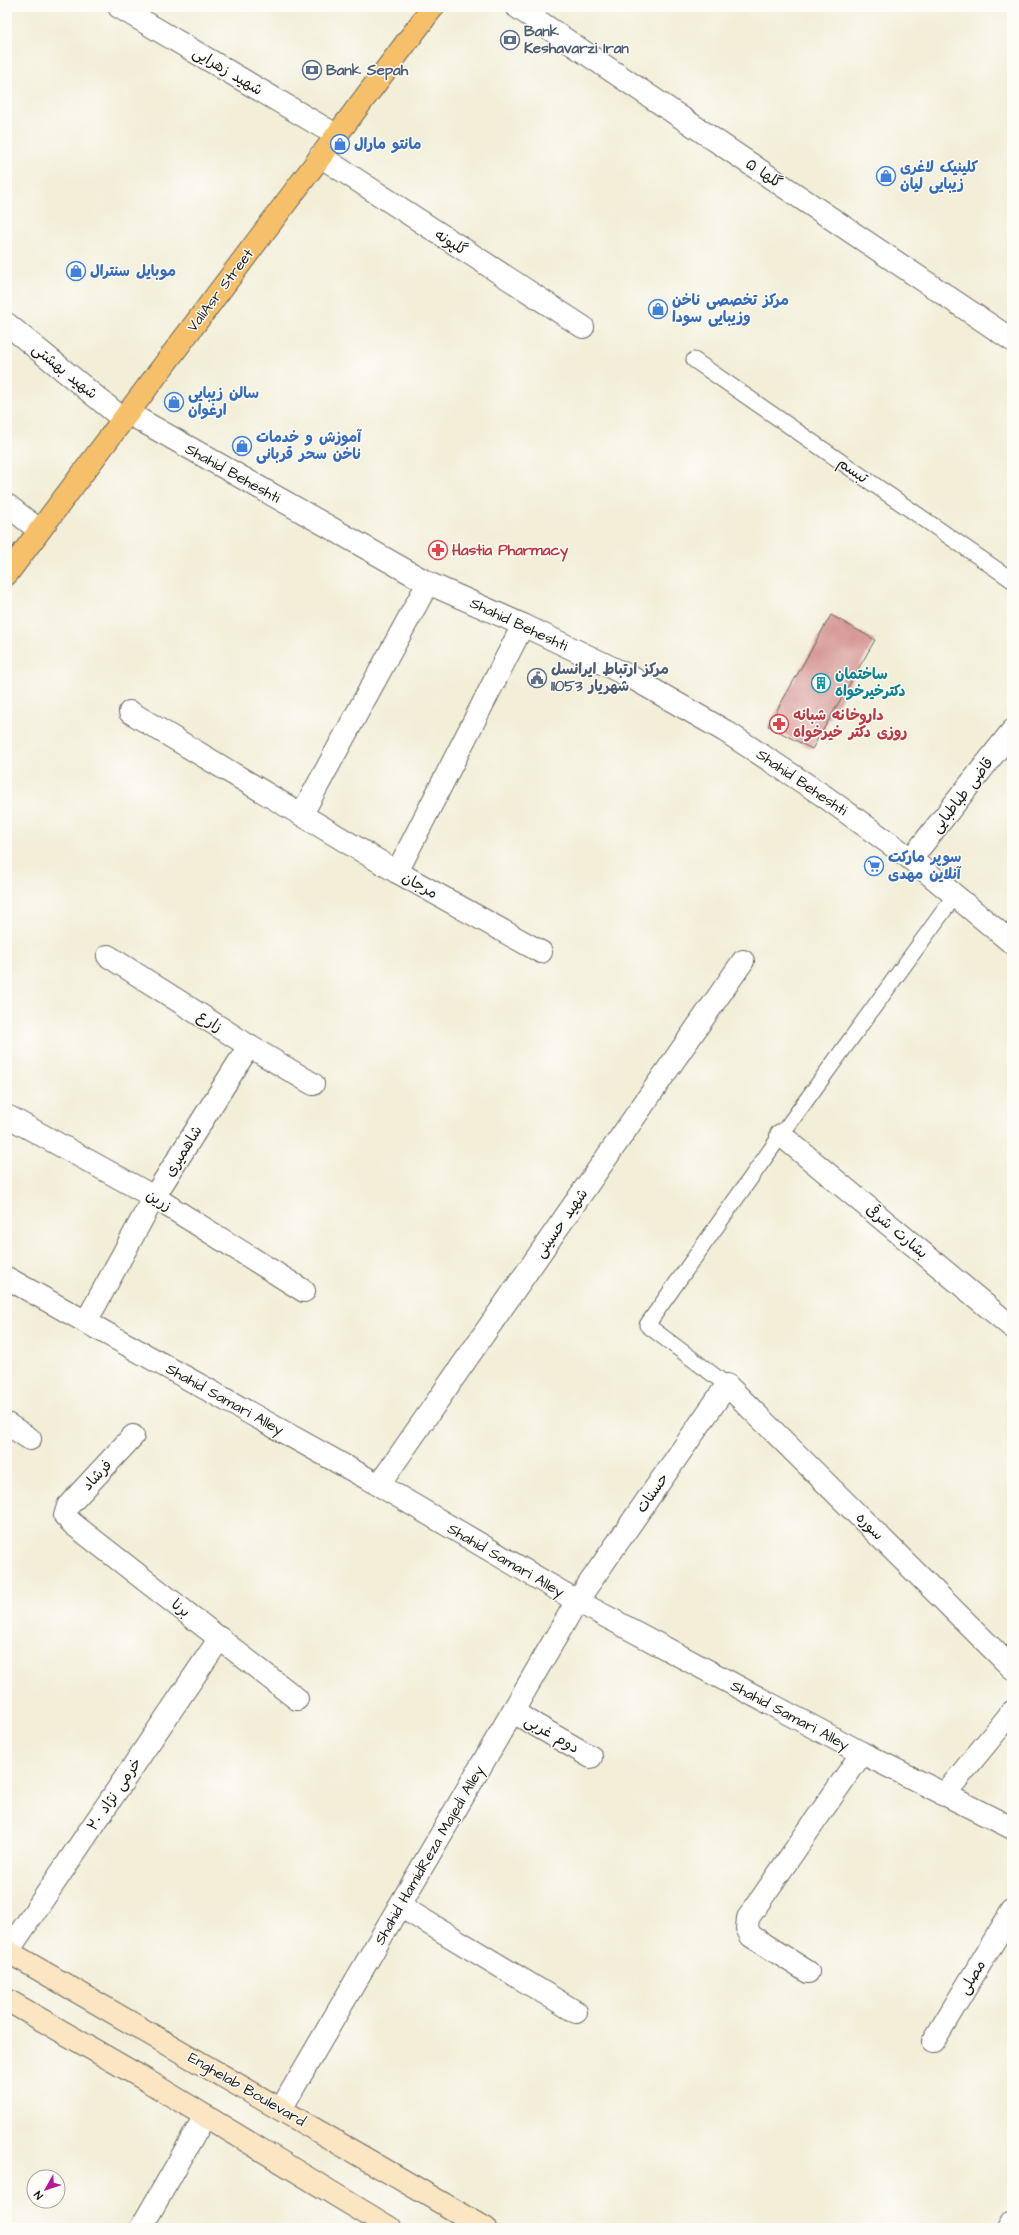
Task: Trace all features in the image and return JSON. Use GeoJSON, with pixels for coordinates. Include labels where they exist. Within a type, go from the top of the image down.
{"type":"FeatureCollection","features":[{"type":"Feature","properties":{"kind":"main road","name":"ValiAsr Street"},"geometry":{"type":"LineString","coordinates":[[7,574],[429,9]]}},
{"type":"Feature","properties":{"kind":"main road","name":"Enghelab Boulevard"},"geometry":{"type":"LineString","coordinates":[[7,1951],[485,2228]]}},
{"type":"Feature","properties":{"kind":"main road"},"geometry":{"type":"LineString","coordinates":[[7,2000],[205,2116],[390,2228]]}},
{"type":"Feature","properties":{"kind":"street","name":"شهید زهرایی"},"geometry":{"type":"LineString","coordinates":[[120,7],[336,135]]}},
{"type":"Feature","properties":{"kind":"street","name":"گلها ۵"},"geometry":{"type":"LineString","coordinates":[[517,7],[1012,340]]}},
{"type":"Feature","properties":{"kind":"street","name":"گلپونه"},"geometry":{"type":"LineString","coordinates":[[320,156],[583,327]]}},
{"type":"Feature","properties":{"kind":"street","name":"شهید بهشتی"},"geometry":{"type":"LineString","coordinates":[[7,324],[126,416]]}},
{"type":"Feature","properties":{"kind":"street","name":"Shahid Beheshti"},"geometry":{"type":"LineString","coordinates":[[126,416],[428,582],[523,625],[628,676],[726,731],[824,796],[911,859],[956,894],[1012,943]]}},
{"type":"Feature","properties":{"kind":"street"},"geometry":{"type":"LineString","coordinates":[[7,505],[39,530]]}},
{"type":"Feature","properties":{"kind":"street"},"geometry":{"type":"LineString","coordinates":[[130,712],[302,814],[428,582]]}},
{"type":"Feature","properties":{"kind":"street"},"geometry":{"type":"LineString","coordinates":[[397,872],[523,625]]}},
{"type":"Feature","properties":{"kind":"street","name":"قاضی طباطبایی"},"geometry":{"type":"LineString","coordinates":[[911,859],[1012,731]]}},
{"type":"Feature","properties":{"kind":"street","name":"مرجان"},"geometry":{"type":"LineString","coordinates":[[302,814],[397,872],[541,952]]}},
{"type":"Feature","properties":{"kind":"street","name":"زارع"},"geometry":{"type":"LineString","coordinates":[[108,956],[313,1084]]}},
{"type":"Feature","properties":{"kind":"street","name":"شهید حسینی"},"geometry":{"type":"LineString","coordinates":[[379,1485],[743,961]]}},
{"type":"Feature","properties":{"kind":"street","name":"شاهمیری"},"geometry":{"type":"LineString","coordinates":[[86,1322],[154,1197],[250,1046]]}},
{"type":"Feature","properties":{"kind":"street","name":"زرین"},"geometry":{"type":"LineString","coordinates":[[9,1117],[154,1197],[304,1291]]}},
{"type":"Feature","properties":{"kind":"street","name":"بشارت شرقی"},"geometry":{"type":"LineString","coordinates":[[781,1135],[1012,1328]]}},
{"type":"Feature","properties":{"kind":"street","name":"Shahid Samari Alley"},"geometry":{"type":"LineString","coordinates":[[7,1278],[379,1485],[577,1601],[862,1753],[1012,1828]]}},
{"type":"Feature","properties":{"kind":"street","name":"حسنات"},"geometry":{"type":"LineString","coordinates":[[577,1601],[727,1385]]}},
{"type":"Feature","properties":{"kind":"street","name":"سوره"},"geometry":{"type":"LineString","coordinates":[[727,1385],[1012,1668]]}},
{"type":"Feature","properties":{"kind":"street"},"geometry":{"type":"LineString","coordinates":[[7,1424],[30,1439]]}},
{"type":"Feature","properties":{"kind":"street","name":"فرشاد"},"geometry":{"type":"LineString","coordinates":[[65,1516],[68,1506],[133,1436]]}},
{"type":"Feature","properties":{"kind":"street","name":"برنا"},"geometry":{"type":"LineString","coordinates":[[65,1516],[73,1524],[298,1699]]}},
{"type":"Feature","properties":{"kind":"street","name":"Shahid HamidReza Majedi Alley"},"geometry":{"type":"LineString","coordinates":[[281,2109],[577,1601]]}},
{"type":"Feature","properties":{"kind":"street","name":"خرمی نژاد ۲۰"},"geometry":{"type":"LineString","coordinates":[[7,1951],[220,1638]]}},
{"type":"Feature","properties":{"kind":"street","name":"دوم غربی"},"geometry":{"type":"LineString","coordinates":[[513,1712],[591,1757]]}},
{"type":"Feature","properties":{"kind":"street"},"geometry":{"type":"LineString","coordinates":[[944,1795],[1012,1712]]}},
{"type":"Feature","properties":{"kind":"street"},"geometry":{"type":"LineString","coordinates":[[808,1972],[751,1936],[747,1928],[748,1918],[862,1753]]}},
{"type":"Feature","properties":{"kind":"street"},"geometry":{"type":"LineString","coordinates":[[400,1906],[576,2012]]}},
{"type":"Feature","properties":{"kind":"street","name":"مصلی"},"geometry":{"type":"LineString","coordinates":[[933,2042],[1012,1911]]}},
{"type":"Feature","properties":{"kind":"street"},"geometry":{"type":"LineString","coordinates":[[141,2228],[205,2116]]}},
{"type":"Feature","properties":{"kind":"street"},"geometry":{"type":"LineString","coordinates":[[1008,2228],[1012,2220]]}},
{"type":"Feature","properties":{"kind":"lane","name":"تبسم"},"geometry":{"type":"LineString","coordinates":[[694,360],[1012,580]]}},
{"type":"Feature","properties":{"kind":"lane"},"geometry":{"type":"LineString","coordinates":[[727,1385],[647,1325],[781,1135],[956,894]]}},
{"type":"Feature","properties":{"kind":"building","name":"ساختمان دکترخیرخواه"},"geometry":{"type":"Polygon","coordinates":[[[831,615],[875,640],[812,749],[768,726],[831,615]]]}},
{"type":"Feature","properties":{"kind":"place","name":"Bank Keshavarzi Iran"},"geometry":{"type":"Point","coordinates":[510,40]}},
{"type":"Feature","properties":{"kind":"place","name":"Bank Sepah"},"geometry":{"type":"Point","coordinates":[312,70]}},
{"type":"Feature","properties":{"kind":"place","name":"مانتو مارال"},"geometry":{"type":"Point","coordinates":[340,144]}},
{"type":"Feature","properties":{"kind":"place","name":"کلینیک لاغری زیبایی لیان"},"geometry":{"type":"Point","coordinates":[886,176]}},
{"type":"Feature","properties":{"kind":"place","name":"موبایل سنترال"},"geometry":{"type":"Point","coordinates":[76,271]}},
{"type":"Feature","properties":{"kind":"place","name":"مرکز تخصصی ناخن وزیبایی سودا"},"geometry":{"type":"Point","coordinates":[658,309]}},
{"type":"Feature","properties":{"kind":"place","name":"سالن زیبایی ارغوان"},"geometry":{"type":"Point","coordinates":[174,402]}},
{"type":"Feature","properties":{"kind":"place","name":"آموزش و‌ خدمات ناخن سحر قربانی"},"geometry":{"type":"Point","coordinates":[242,446]}},
{"type":"Feature","properties":{"kind":"place","name":"Hastia Pharmacy"},"geometry":{"type":"Point","coordinates":[438,550]}},
{"type":"Feature","properties":{"kind":"place","name":"مرکز ارتباط ایرانسل 11053 شهریار"},"geometry":{"type":"Point","coordinates":[537,678]}},
{"type":"Feature","properties":{"kind":"place","name":"ساختمان دکترخیرخواه"},"geometry":{"type":"Point","coordinates":[821,683]}},
{"type":"Feature","properties":{"kind":"place","name":"داروخانه شبانه روزی دکتر خیرخواه"},"geometry":{"type":"Point","coordinates":[779,724]}},
{"type":"Feature","properties":{"kind":"place","name":"سوپر مارکت آنلاین مهدی"},"geometry":{"type":"Point","coordinates":[874,866]}}]}
